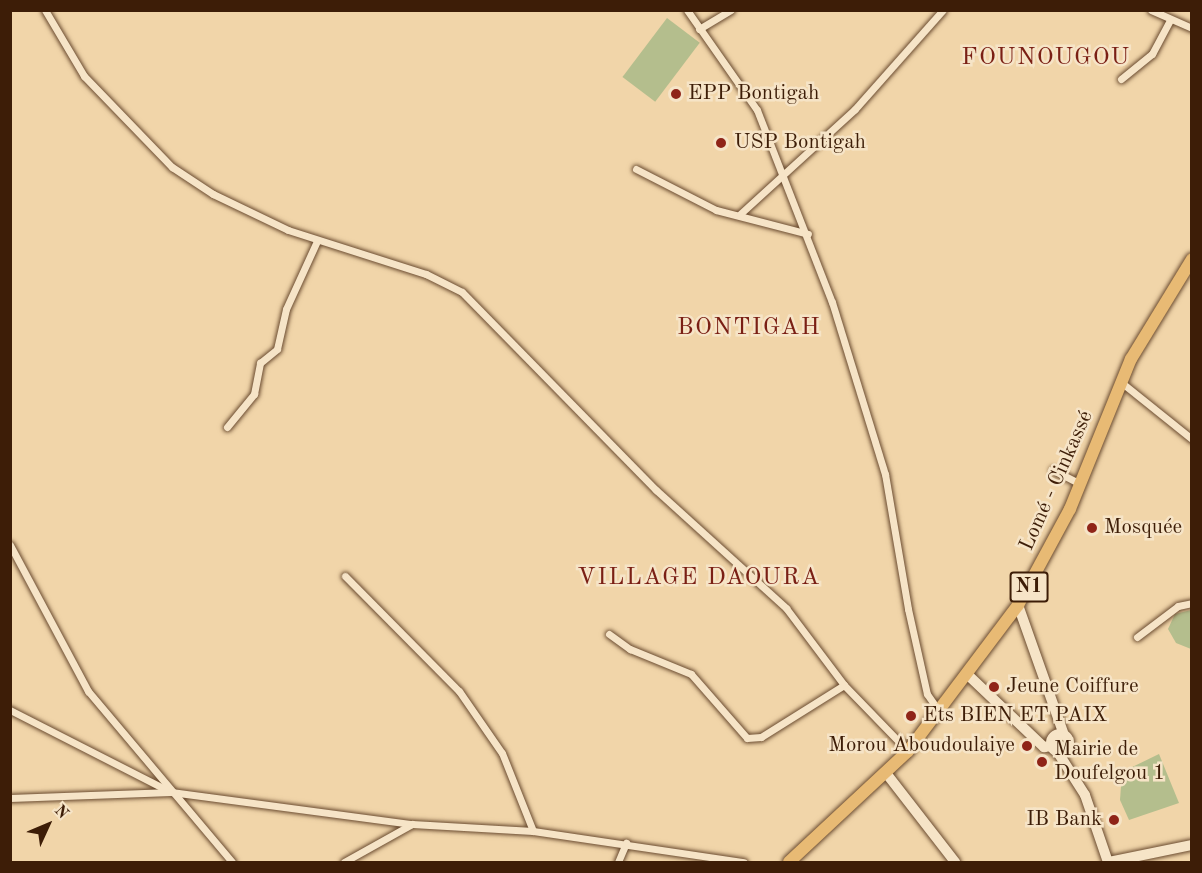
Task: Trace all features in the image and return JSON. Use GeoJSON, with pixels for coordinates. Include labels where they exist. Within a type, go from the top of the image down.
{"type":"FeatureCollection","features":[{"type":"Feature","properties":{"kind":"highway","name":"Lomé - Cinkassé"},"geometry":{"type":"LineString","coordinates":[[789,862],[908,751],[968,675],[1018,605],[1081,484],[1122,383],[1150,323],[1191,259]]}},
{"type":"Feature","properties":{"kind":"main road"},"geometry":{"type":"LineString","coordinates":[[1018,605],[1068,747],[1075,777],[1109,862],[1191,845]]}},
{"type":"Feature","properties":{"kind":"main road"},"geometry":{"type":"LineString","coordinates":[[968,675],[1044,747],[1054,749],[1068,747]]}},
{"type":"Feature","properties":{"kind":"main road"},"geometry":{"type":"LineString","coordinates":[[1064,735],[1054,737],[1054,749],[1075,777]]}},
{"type":"Feature","properties":{"kind":"main road"},"geometry":{"type":"LineString","coordinates":[[886,773],[955,862]]}},
{"type":"Feature","properties":{"kind":"street"},"geometry":{"type":"LineString","coordinates":[[45,10],[84,76],[159,157],[213,194],[317,241],[426,274],[462,292],[602,429],[656,490],[786,608],[844,685],[908,751]]}},
{"type":"Feature","properties":{"kind":"street"},"geometry":{"type":"LineString","coordinates":[[687,10],[699,29],[737,76],[757,110],[808,234],[885,474],[908,609],[927,694],[939,711]]}},
{"type":"Feature","properties":{"kind":"street"},"geometry":{"type":"LineString","coordinates":[[699,29],[731,10]]}},
{"type":"Feature","properties":{"kind":"street"},"geometry":{"type":"LineString","coordinates":[[739,214],[855,109],[943,10]]}},
{"type":"Feature","properties":{"kind":"street"},"geometry":{"type":"LineString","coordinates":[[1151,10],[1191,28]]}},
{"type":"Feature","properties":{"kind":"street"},"geometry":{"type":"LineString","coordinates":[[1121,79],[1152,54],[1170,20]]}},
{"type":"Feature","properties":{"kind":"street"},"geometry":{"type":"LineString","coordinates":[[636,169],[698,202],[808,234]]}},
{"type":"Feature","properties":{"kind":"street"},"geometry":{"type":"LineString","coordinates":[[227,427],[254,394],[260,363],[277,349],[286,309],[317,241]]}},
{"type":"Feature","properties":{"kind":"street"},"geometry":{"type":"LineString","coordinates":[[1122,383],[1191,439]]}},
{"type":"Feature","properties":{"kind":"street"},"geometry":{"type":"LineString","coordinates":[[1053,470],[1081,484]]}},
{"type":"Feature","properties":{"kind":"street"},"geometry":{"type":"LineString","coordinates":[[10,545],[88,691],[231,862]]}},
{"type":"Feature","properties":{"kind":"street"},"geometry":{"type":"LineString","coordinates":[[345,576],[459,691],[502,753],[533,831]]}},
{"type":"Feature","properties":{"kind":"street"},"geometry":{"type":"LineString","coordinates":[[1137,637],[1178,606],[1191,603]]}},
{"type":"Feature","properties":{"kind":"street"},"geometry":{"type":"LineString","coordinates":[[609,634],[630,649],[691,674],[747,738],[760,737],[844,685]]}},
{"type":"Feature","properties":{"kind":"street"},"geometry":{"type":"LineString","coordinates":[[10,710],[171,792]]}},
{"type":"Feature","properties":{"kind":"street"},"geometry":{"type":"LineString","coordinates":[[10,798],[171,792],[412,824],[533,831],[744,862]]}},
{"type":"Feature","properties":{"kind":"street"},"geometry":{"type":"LineString","coordinates":[[344,862],[412,824]]}},
{"type":"Feature","properties":{"kind":"street"},"geometry":{"type":"LineString","coordinates":[[618,862],[626,843]]}},
{"type":"Feature","properties":{"kind":"green space"},"geometry":{"type":"Polygon","coordinates":[[[667,18],[700,43],[655,102],[622,77],[667,18]]]}},
{"type":"Feature","properties":{"kind":"green space"},"geometry":{"type":"Polygon","coordinates":[[[1192,610],[1191,649],[1176,643],[1168,629],[1175,614],[1192,610]]]}},
{"type":"Feature","properties":{"kind":"green space"},"geometry":{"type":"Polygon","coordinates":[[[1159,754],[1179,803],[1129,820],[1120,800],[1122,772],[1159,754]]]}},
{"type":"Feature","properties":{"kind":"place","name":"EPP Bontigah"},"geometry":{"type":"Point","coordinates":[676,94]}},
{"type":"Feature","properties":{"kind":"place","name":"USP Bontigah"},"geometry":{"type":"Point","coordinates":[721,143]}},
{"type":"Feature","properties":{"kind":"place","name":"Mosquée"},"geometry":{"type":"Point","coordinates":[1092,528]}},
{"type":"Feature","properties":{"kind":"place","name":"Jeune Coiffure"},"geometry":{"type":"Point","coordinates":[994,687]}},
{"type":"Feature","properties":{"kind":"place","name":"Ets BIEN ET PAIX"},"geometry":{"type":"Point","coordinates":[911,716]}},
{"type":"Feature","properties":{"kind":"place","name":"Morou Aboudoulaiye"},"geometry":{"type":"Point","coordinates":[1027,746]}},
{"type":"Feature","properties":{"kind":"place","name":"Mairie de Doufelgou 1"},"geometry":{"type":"Point","coordinates":[1042,762]}},
{"type":"Feature","properties":{"kind":"place","name":"IB Bank"},"geometry":{"type":"Point","coordinates":[1114,820]}},
{"type":"Feature","properties":{"kind":"district","name":"FOUNOUGOU"},"geometry":{"type":"Point","coordinates":[1046,59]}},
{"type":"Feature","properties":{"kind":"district","name":"BONTIGAH"},"geometry":{"type":"Point","coordinates":[749,329]}},
{"type":"Feature","properties":{"kind":"district","name":"VILLAGE DAOURA"},"geometry":{"type":"Point","coordinates":[699,579]}}]}
